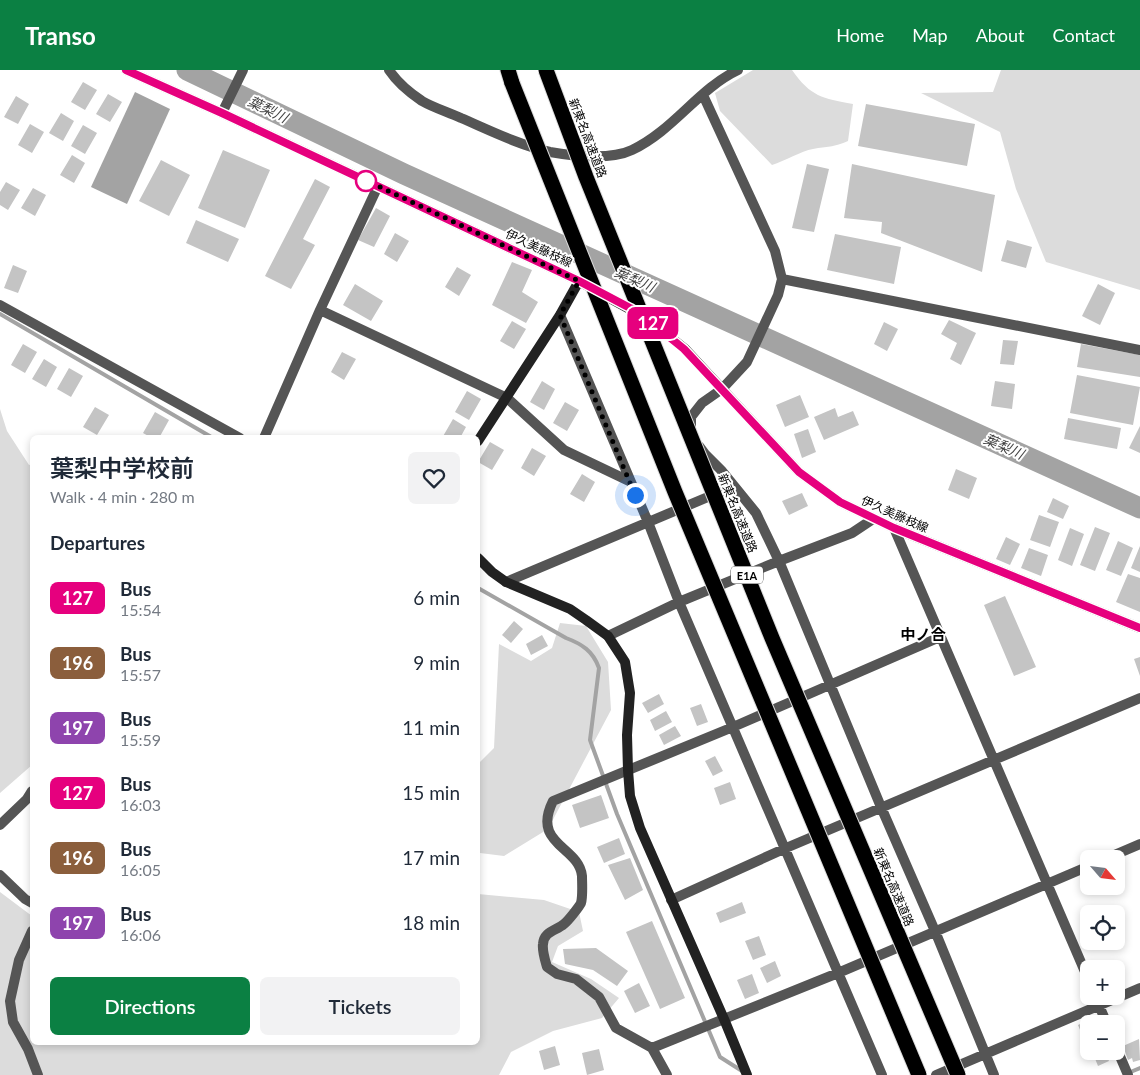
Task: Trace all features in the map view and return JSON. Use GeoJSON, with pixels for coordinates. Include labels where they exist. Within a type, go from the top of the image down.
{"type":"FeatureCollection","features":[{"type":"Feature","properties":{"kind":"highway","name":"新東名高速道路"},"geometry":{"type":"LineString","coordinates":[[546,70],[586,176],[772,638],[958,1075]]}},
{"type":"Feature","properties":{"kind":"highway","name":"E1A"},"geometry":{"type":"LineString","coordinates":[[510,77],[675,492],[919,1075]]}},
{"type":"Feature","properties":{"kind":"main road","name":"伊久美藤枝線"},"geometry":{"type":"LineString","coordinates":[[126,70],[378,186],[579,281],[630,308],[646,318],[684,349],[799,472],[840,502],[894,528],[1140,628]]}},
{"type":"Feature","properties":{"kind":"main road"},"geometry":{"type":"LineString","coordinates":[[480,438],[560,315],[579,281]]}},
{"type":"Feature","properties":{"kind":"main road"},"geometry":{"type":"LineString","coordinates":[[480,560],[506,582],[570,609],[608,636],[625,662],[630,693],[627,735],[630,796],[640,828],[747,1075]]}},
{"type":"Feature","properties":{"kind":"street"},"geometry":{"type":"LineString","coordinates":[[222,113],[243,70]]}},
{"type":"Feature","properties":{"kind":"street"},"geometry":{"type":"LineString","coordinates":[[389,70],[410,92],[424,102],[549,152],[588,156],[613,156],[632,150],[652,138],[678,118],[713,85],[738,70]]}},
{"type":"Feature","properties":{"kind":"street"},"geometry":{"type":"LineString","coordinates":[[703,94],[775,251],[782,279],[778,295],[747,362],[722,388],[702,404],[691,417],[690,429],[695,441],[705,454],[756,513],[779,560],[994,1075]]}},
{"type":"Feature","properties":{"kind":"street"},"geometry":{"type":"LineString","coordinates":[[265,435],[320,310],[378,186]]}},
{"type":"Feature","properties":{"kind":"street"},"geometry":{"type":"LineString","coordinates":[[782,279],[1140,350]]}},
{"type":"Feature","properties":{"kind":"street"},"geometry":{"type":"LineString","coordinates":[[0,305],[235,435]]}},
{"type":"Feature","properties":{"kind":"street"},"geometry":{"type":"LineString","coordinates":[[320,310],[507,398],[564,450],[629,481]]}},
{"type":"Feature","properties":{"kind":"street"},"geometry":{"type":"LineString","coordinates":[[560,315],[648,522],[679,602],[882,1075]]}},
{"type":"Feature","properties":{"kind":"street"},"geometry":{"type":"LineString","coordinates":[[506,582],[734,486]]}},
{"type":"Feature","properties":{"kind":"street"},"geometry":{"type":"LineString","coordinates":[[608,636],[679,602],[779,560],[852,533],[873,518]]}},
{"type":"Feature","properties":{"kind":"street"},"geometry":{"type":"LineString","coordinates":[[894,528],[1080,961]]}},
{"type":"Feature","properties":{"kind":"street"},"geometry":{"type":"LineString","coordinates":[[667,1075],[652,1048],[616,1028],[599,997],[576,979],[557,974],[547,967],[543,943],[547,934],[564,924],[581,903],[582,884],[582,875],[578,864],[560,847],[548,829],[548,813],[554,801],[733,727],[940,637]]}},
{"type":"Feature","properties":{"kind":"street"},"geometry":{"type":"LineString","coordinates":[[671,900],[881,807],[1140,698]]}},
{"type":"Feature","properties":{"kind":"street"},"geometry":{"type":"LineString","coordinates":[[0,825],[30,794]]}},
{"type":"Feature","properties":{"kind":"street"},"geometry":{"type":"LineString","coordinates":[[1125,850],[1140,844]]}},
{"type":"Feature","properties":{"kind":"street"},"geometry":{"type":"LineString","coordinates":[[652,1048],[838,973],[1080,870]]}},
{"type":"Feature","properties":{"kind":"street"},"geometry":{"type":"LineString","coordinates":[[0,875],[30,902]]}},
{"type":"Feature","properties":{"kind":"street"},"geometry":{"type":"LineString","coordinates":[[30,935],[19,960],[10,1001],[13,1022],[28,1049],[38,1075]]}},
{"type":"Feature","properties":{"kind":"street"},"geometry":{"type":"LineString","coordinates":[[1125,993],[1140,988]]}},
{"type":"Feature","properties":{"kind":"street"},"geometry":{"type":"LineString","coordinates":[[936,1075],[986,1055],[1089,1005]]}},
{"type":"Feature","properties":{"kind":"street"},"geometry":{"type":"LineString","coordinates":[[1122,1060],[1128,1075]]}},
{"type":"Feature","properties":{"kind":"shaded area"},"geometry":{"type":"Polygon","coordinates":[[[753,70],[792,70],[805,86],[818,95],[853,104],[848,141],[834,146],[808,150],[772,165],[720,111],[715,93],[753,70]]]}},
{"type":"Feature","properties":{"kind":"shaded area"},"geometry":{"type":"Polygon","coordinates":[[[1001,70],[1140,70],[1140,290],[1046,262],[1016,189],[1000,132],[921,93],[993,92],[1001,70]]]}},
{"type":"Feature","properties":{"kind":"shaded area"},"geometry":{"type":"Polygon","coordinates":[[[135,92],[170,109],[127,204],[91,187],[135,92]]]}},
{"type":"Feature","properties":{"kind":"shaded area"},"geometry":{"type":"Polygon","coordinates":[[[0,409],[7,431],[30,465],[30,767],[0,793],[0,409]]]}},
{"type":"Feature","properties":{"kind":"shaded area"},"geometry":{"type":"Polygon","coordinates":[[[560,623],[586,626],[608,662],[611,710],[548,829],[504,856],[480,853],[480,762],[494,748],[499,644],[531,661],[552,648],[560,623]]]}},
{"type":"Feature","properties":{"kind":"shaded area"},"geometry":{"type":"Polygon","coordinates":[[[0,892],[30,914],[30,1045],[480,1045],[480,894],[544,900],[579,912],[583,931],[558,946],[552,962],[591,979],[619,998],[602,1018],[553,1031],[511,1052],[499,1075],[0,1075],[0,892]]]}},
{"type":"Feature","properties":{"kind":"building"},"geometry":{"type":"Polygon","coordinates":[[[83,82],[97,90],[85,110],[71,102],[83,82]]]}},
{"type":"Feature","properties":{"kind":"building"},"geometry":{"type":"Polygon","coordinates":[[[108,94],[122,102],[110,122],[96,114],[108,94]]]}},
{"type":"Feature","properties":{"kind":"building"},"geometry":{"type":"Polygon","coordinates":[[[16,96],[29,104],[18,124],[4,117],[16,96]]]}},
{"type":"Feature","properties":{"kind":"building"},"geometry":{"type":"Polygon","coordinates":[[[866,104],[975,124],[967,166],[858,146],[866,104]]]}},
{"type":"Feature","properties":{"kind":"building"},"geometry":{"type":"Polygon","coordinates":[[[61,113],[74,121],[63,141],[49,133],[61,113]]]}},
{"type":"Feature","properties":{"kind":"building"},"geometry":{"type":"Polygon","coordinates":[[[30,124],[44,132],[32,153],[18,145],[30,124]]]}},
{"type":"Feature","properties":{"kind":"building"},"geometry":{"type":"Polygon","coordinates":[[[83,125],[97,133],[85,154],[71,146],[83,125]]]}},
{"type":"Feature","properties":{"kind":"building"},"geometry":{"type":"Polygon","coordinates":[[[223,150],[270,170],[245,228],[198,208],[223,150]]]}},
{"type":"Feature","properties":{"kind":"building"},"geometry":{"type":"Polygon","coordinates":[[[72,155],[85,163],[74,183],[60,175],[72,155]]]}},
{"type":"Feature","properties":{"kind":"building"},"geometry":{"type":"Polygon","coordinates":[[[161,160],[190,175],[169,216],[139,201],[161,160]]]}},
{"type":"Feature","properties":{"kind":"building"},"geometry":{"type":"Polygon","coordinates":[[[807,164],[829,169],[814,232],[792,228],[807,164]]]}},
{"type":"Feature","properties":{"kind":"building"},"geometry":{"type":"Polygon","coordinates":[[[852,164],[995,195],[982,272],[881,233],[882,222],[844,218],[852,164]]]}},
{"type":"Feature","properties":{"kind":"building"},"geometry":{"type":"Polygon","coordinates":[[[315,179],[330,187],[303,239],[315,245],[291,289],[265,276],[315,179]]]}},
{"type":"Feature","properties":{"kind":"building"},"geometry":{"type":"Polygon","coordinates":[[[6,182],[20,190],[8,210],[0,205],[0,192],[6,182]]]}},
{"type":"Feature","properties":{"kind":"building"},"geometry":{"type":"Polygon","coordinates":[[[33,188],[46,195],[35,216],[21,208],[33,188]]]}},
{"type":"Feature","properties":{"kind":"building"},"geometry":{"type":"Polygon","coordinates":[[[376,208],[390,216],[374,247],[358,240],[376,208]]]}},
{"type":"Feature","properties":{"kind":"building"},"geometry":{"type":"Polygon","coordinates":[[[196,220],[239,239],[228,262],[186,243],[196,220]]]}},
{"type":"Feature","properties":{"kind":"building"},"geometry":{"type":"Polygon","coordinates":[[[395,233],[409,241],[397,262],[384,254],[395,233]]]}},
{"type":"Feature","properties":{"kind":"building"},"geometry":{"type":"Polygon","coordinates":[[[835,234],[901,247],[894,284],[827,270],[835,234]]]}},
{"type":"Feature","properties":{"kind":"building"},"geometry":{"type":"Polygon","coordinates":[[[1007,240],[1032,247],[1026,268],[1001,261],[1007,240]]]}},
{"type":"Feature","properties":{"kind":"building"},"geometry":{"type":"Polygon","coordinates":[[[512,262],[532,270],[522,292],[538,302],[526,323],[492,305],[512,262]]]}},
{"type":"Feature","properties":{"kind":"building"},"geometry":{"type":"Polygon","coordinates":[[[13,265],[27,271],[18,293],[4,288],[13,265]]]}},
{"type":"Feature","properties":{"kind":"building"},"geometry":{"type":"Polygon","coordinates":[[[457,267],[471,275],[459,296],[445,287],[457,267]]]}},
{"type":"Feature","properties":{"kind":"building"},"geometry":{"type":"Polygon","coordinates":[[[355,284],[383,301],[371,321],[343,305],[355,284]]]}},
{"type":"Feature","properties":{"kind":"building"},"geometry":{"type":"Polygon","coordinates":[[[1098,284],[1115,293],[1100,325],[1082,316],[1098,284]]]}},
{"type":"Feature","properties":{"kind":"building"},"geometry":{"type":"Polygon","coordinates":[[[949,320],[976,333],[961,365],[950,359],[957,343],[941,334],[949,320]]]}},
{"type":"Feature","properties":{"kind":"building"},"geometry":{"type":"Polygon","coordinates":[[[512,321],[526,329],[514,349],[500,341],[512,321]]]}},
{"type":"Feature","properties":{"kind":"building"},"geometry":{"type":"Polygon","coordinates":[[[884,322],[898,329],[887,351],[874,344],[884,322]]]}},
{"type":"Feature","properties":{"kind":"building"},"geometry":{"type":"Polygon","coordinates":[[[1003,340],[1018,341],[1014,365],[1000,364],[1003,340]]]}},
{"type":"Feature","properties":{"kind":"building"},"geometry":{"type":"Polygon","coordinates":[[[23,344],[37,352],[25,373],[11,365],[23,344]]]}},
{"type":"Feature","properties":{"kind":"building"},"geometry":{"type":"Polygon","coordinates":[[[1081,344],[1140,355],[1140,377],[1077,367],[1081,344]]]}},
{"type":"Feature","properties":{"kind":"building"},"geometry":{"type":"Polygon","coordinates":[[[342,352],[356,359],[344,380],[331,372],[342,352]]]}},
{"type":"Feature","properties":{"kind":"building"},"geometry":{"type":"Polygon","coordinates":[[[44,359],[57,367],[46,387],[32,379],[44,359]]]}},
{"type":"Feature","properties":{"kind":"building"},"geometry":{"type":"Polygon","coordinates":[[[69,368],[83,376],[71,397],[57,389],[69,368]]]}},
{"type":"Feature","properties":{"kind":"building"},"geometry":{"type":"Polygon","coordinates":[[[1077,375],[1140,387],[1133,425],[1070,413],[1077,375]]]}},
{"type":"Feature","properties":{"kind":"building"},"geometry":{"type":"Polygon","coordinates":[[[542,381],[555,389],[544,410],[530,402],[542,381]]]}},
{"type":"Feature","properties":{"kind":"building"},"geometry":{"type":"Polygon","coordinates":[[[995,381],[1015,384],[1012,409],[991,406],[995,381]]]}},
{"type":"Feature","properties":{"kind":"building"},"geometry":{"type":"Polygon","coordinates":[[[467,391],[481,399],[469,420],[455,412],[467,391]]]}},
{"type":"Feature","properties":{"kind":"building"},"geometry":{"type":"Polygon","coordinates":[[[800,395],[809,417],[785,427],[776,405],[800,395]]]}},
{"type":"Feature","properties":{"kind":"building"},"geometry":{"type":"Polygon","coordinates":[[[565,402],[579,410],[567,431],[553,423],[565,402]]]}},
{"type":"Feature","properties":{"kind":"building"},"geometry":{"type":"Polygon","coordinates":[[[95,407],[109,415],[97,435],[83,427],[95,407]]]}},
{"type":"Feature","properties":{"kind":"building"},"geometry":{"type":"Polygon","coordinates":[[[835,408],[838,417],[853,411],[859,425],[824,440],[814,417],[835,408]]]}},
{"type":"Feature","properties":{"kind":"building"},"geometry":{"type":"Polygon","coordinates":[[[155,412],[169,420],[161,435],[147,435],[143,433],[155,412]]]}},
{"type":"Feature","properties":{"kind":"building"},"geometry":{"type":"Polygon","coordinates":[[[1068,418],[1121,428],[1117,449],[1064,439],[1068,418]]]}},
{"type":"Feature","properties":{"kind":"building"},"geometry":{"type":"Polygon","coordinates":[[[453,419],[466,427],[462,435],[444,435],[453,419]]]}},
{"type":"Feature","properties":{"kind":"building"},"geometry":{"type":"Polygon","coordinates":[[[1140,426],[1140,453],[1129,448],[1140,426]]]}},
{"type":"Feature","properties":{"kind":"building"},"geometry":{"type":"Polygon","coordinates":[[[808,429],[816,452],[802,458],[794,434],[808,429]]]}},
{"type":"Feature","properties":{"kind":"building"},"geometry":{"type":"Polygon","coordinates":[[[490,442],[504,450],[492,470],[480,463],[480,459],[490,442]]]}},
{"type":"Feature","properties":{"kind":"building"},"geometry":{"type":"Polygon","coordinates":[[[532,448],[546,456],[534,476],[521,468],[532,448]]]}},
{"type":"Feature","properties":{"kind":"building"},"geometry":{"type":"Polygon","coordinates":[[[956,469],[977,478],[969,499],[948,490],[956,469]]]}},
{"type":"Feature","properties":{"kind":"building"},"geometry":{"type":"Polygon","coordinates":[[[582,474],[595,482],[584,502],[570,494],[582,474]]]}},
{"type":"Feature","properties":{"kind":"building"},"geometry":{"type":"Polygon","coordinates":[[[802,493],[808,506],[789,515],[782,501],[802,493]]]}},
{"type":"Feature","properties":{"kind":"building"},"geometry":{"type":"Polygon","coordinates":[[[1053,498],[1069,506],[1063,519],[1047,512],[1053,498]]]}},
{"type":"Feature","properties":{"kind":"building"},"geometry":{"type":"Polygon","coordinates":[[[1039,515],[1059,522],[1050,547],[1030,540],[1039,515]]]}},
{"type":"Feature","properties":{"kind":"building"},"geometry":{"type":"Polygon","coordinates":[[[1095,527],[1110,533],[1095,571],[1080,565],[1095,527]]]}},
{"type":"Feature","properties":{"kind":"building"},"geometry":{"type":"Polygon","coordinates":[[[1070,528],[1084,534],[1072,566],[1058,560],[1070,528]]]}},
{"type":"Feature","properties":{"kind":"building"},"geometry":{"type":"Polygon","coordinates":[[[1006,537],[1020,544],[1010,565],[996,559],[1006,537]]]}},
{"type":"Feature","properties":{"kind":"building"},"geometry":{"type":"Polygon","coordinates":[[[1118,541],[1133,548],[1121,576],[1106,570],[1118,541]]]}},
{"type":"Feature","properties":{"kind":"building"},"geometry":{"type":"Polygon","coordinates":[[[1140,546],[1140,572],[1131,568],[1140,546]]]}},
{"type":"Feature","properties":{"kind":"building"},"geometry":{"type":"Polygon","coordinates":[[[1029,548],[1048,555],[1041,576],[1021,568],[1029,548]]]}},
{"type":"Feature","properties":{"kind":"building"},"geometry":{"type":"Polygon","coordinates":[[[1128,574],[1140,578],[1140,612],[1116,602],[1128,574]]]}},
{"type":"Feature","properties":{"kind":"building"},"geometry":{"type":"Polygon","coordinates":[[[1005,596],[1036,667],[1014,676],[984,605],[1005,596]]]}},
{"type":"Feature","properties":{"kind":"building"},"geometry":{"type":"Polygon","coordinates":[[[514,621],[523,629],[511,643],[502,635],[514,621]]]}},
{"type":"Feature","properties":{"kind":"building"},"geometry":{"type":"Polygon","coordinates":[[[542,635],[548,646],[531,655],[526,644],[542,635]]]}},
{"type":"Feature","properties":{"kind":"building"},"geometry":{"type":"Polygon","coordinates":[[[1140,657],[1140,676],[1134,659],[1140,657]]]}},
{"type":"Feature","properties":{"kind":"building"},"geometry":{"type":"Polygon","coordinates":[[[659,694],[664,704],[648,713],[642,703],[659,694]]]}},
{"type":"Feature","properties":{"kind":"building"},"geometry":{"type":"Polygon","coordinates":[[[701,704],[708,722],[697,726],[690,708],[701,704]]]}},
{"type":"Feature","properties":{"kind":"building"},"geometry":{"type":"Polygon","coordinates":[[[666,711],[672,722],[655,731],[650,720],[666,711]]]}},
{"type":"Feature","properties":{"kind":"building"},"geometry":{"type":"Polygon","coordinates":[[[675,726],[681,736],[664,745],[659,735],[675,726]]]}},
{"type":"Feature","properties":{"kind":"building"},"geometry":{"type":"Polygon","coordinates":[[[715,756],[723,771],[713,776],[705,761],[715,756]]]}},
{"type":"Feature","properties":{"kind":"building"},"geometry":{"type":"Polygon","coordinates":[[[730,782],[736,799],[720,805],[714,788],[730,782]]]}},
{"type":"Feature","properties":{"kind":"building"},"geometry":{"type":"Polygon","coordinates":[[[601,795],[609,818],[580,828],[572,805],[601,795]]]}},
{"type":"Feature","properties":{"kind":"building"},"geometry":{"type":"Polygon","coordinates":[[[619,838],[625,854],[604,863],[597,847],[619,838]]]}},
{"type":"Feature","properties":{"kind":"building"},"geometry":{"type":"Polygon","coordinates":[[[630,858],[643,890],[625,900],[608,865],[630,858]]]}},
{"type":"Feature","properties":{"kind":"building"},"geometry":{"type":"Polygon","coordinates":[[[742,902],[746,913],[720,923],[716,913],[742,902]]]}},
{"type":"Feature","properties":{"kind":"building"},"geometry":{"type":"Polygon","coordinates":[[[652,921],[685,998],[660,1009],[626,932],[652,921]]]}},
{"type":"Feature","properties":{"kind":"building"},"geometry":{"type":"Polygon","coordinates":[[[759,936],[766,955],[753,960],[745,941],[759,936]]]}},
{"type":"Feature","properties":{"kind":"building"},"geometry":{"type":"Polygon","coordinates":[[[596,948],[628,971],[617,986],[593,970],[565,964],[563,949],[596,948]]]}},
{"type":"Feature","properties":{"kind":"building"},"geometry":{"type":"Polygon","coordinates":[[[775,961],[781,976],[767,983],[760,968],[775,961]]]}},
{"type":"Feature","properties":{"kind":"building"},"geometry":{"type":"Polygon","coordinates":[[[752,974],[759,993],[745,999],[737,980],[752,974]]]}},
{"type":"Feature","properties":{"kind":"building"},"geometry":{"type":"Polygon","coordinates":[[[639,983],[650,1006],[635,1013],[624,991],[639,983]]]}},
{"type":"Feature","properties":{"kind":"building"},"geometry":{"type":"Polygon","coordinates":[[[1139,1039],[1140,1060],[1133,1062],[1132,1058],[1128,1060],[1125,1045],[1139,1039]]]}},
{"type":"Feature","properties":{"kind":"building"},"geometry":{"type":"Polygon","coordinates":[[[555,1046],[560,1065],[544,1070],[539,1051],[555,1046]]]}},
{"type":"Feature","properties":{"kind":"building"},"geometry":{"type":"Polygon","coordinates":[[[599,1049],[604,1070],[587,1075],[582,1053],[599,1049]]]}},
{"type":"Feature","properties":{"kind":"building"},"geometry":{"type":"Polygon","coordinates":[[[1096,1060],[1109,1060],[1109,1061],[1098,1066],[1096,1060]]]}},
{"type":"Feature","properties":{"kind":"waterway","name":"葉梨川"},"geometry":{"type":"LineString","coordinates":[[187,70],[404,174],[1140,508]]}},
{"type":"Feature","properties":{"kind":"waterway"},"geometry":{"type":"LineString","coordinates":[[0,314],[208,435]]}},
{"type":"Feature","properties":{"kind":"waterway"},"geometry":{"type":"LineString","coordinates":[[480,589],[582,646],[597,662],[599,668],[590,740],[617,814],[720,1057],[742,1071]]}},
{"type":"Feature","properties":{"kind":"waterway"},"geometry":{"type":"LineString","coordinates":[[1128,1073],[1140,1068]]}},
{"type":"Feature","properties":{"kind":"bus line","name":"127"},"geometry":{"type":"LineString","coordinates":[[126,70],[222,113],[579,281],[630,308],[646,318],[684,349],[799,472],[840,502],[894,528],[1140,628]]}},
{"type":"Feature","properties":{"kind":"district","name":"中ノ合"},"geometry":{"type":"Point","coordinates":[923,634]}},
{"type":"Feature","properties":{"kind":"route"},"geometry":{"type":"LineString","coordinates":[[366,181],[361,178],[579,281],[560,315],[635,495]]}}]}
